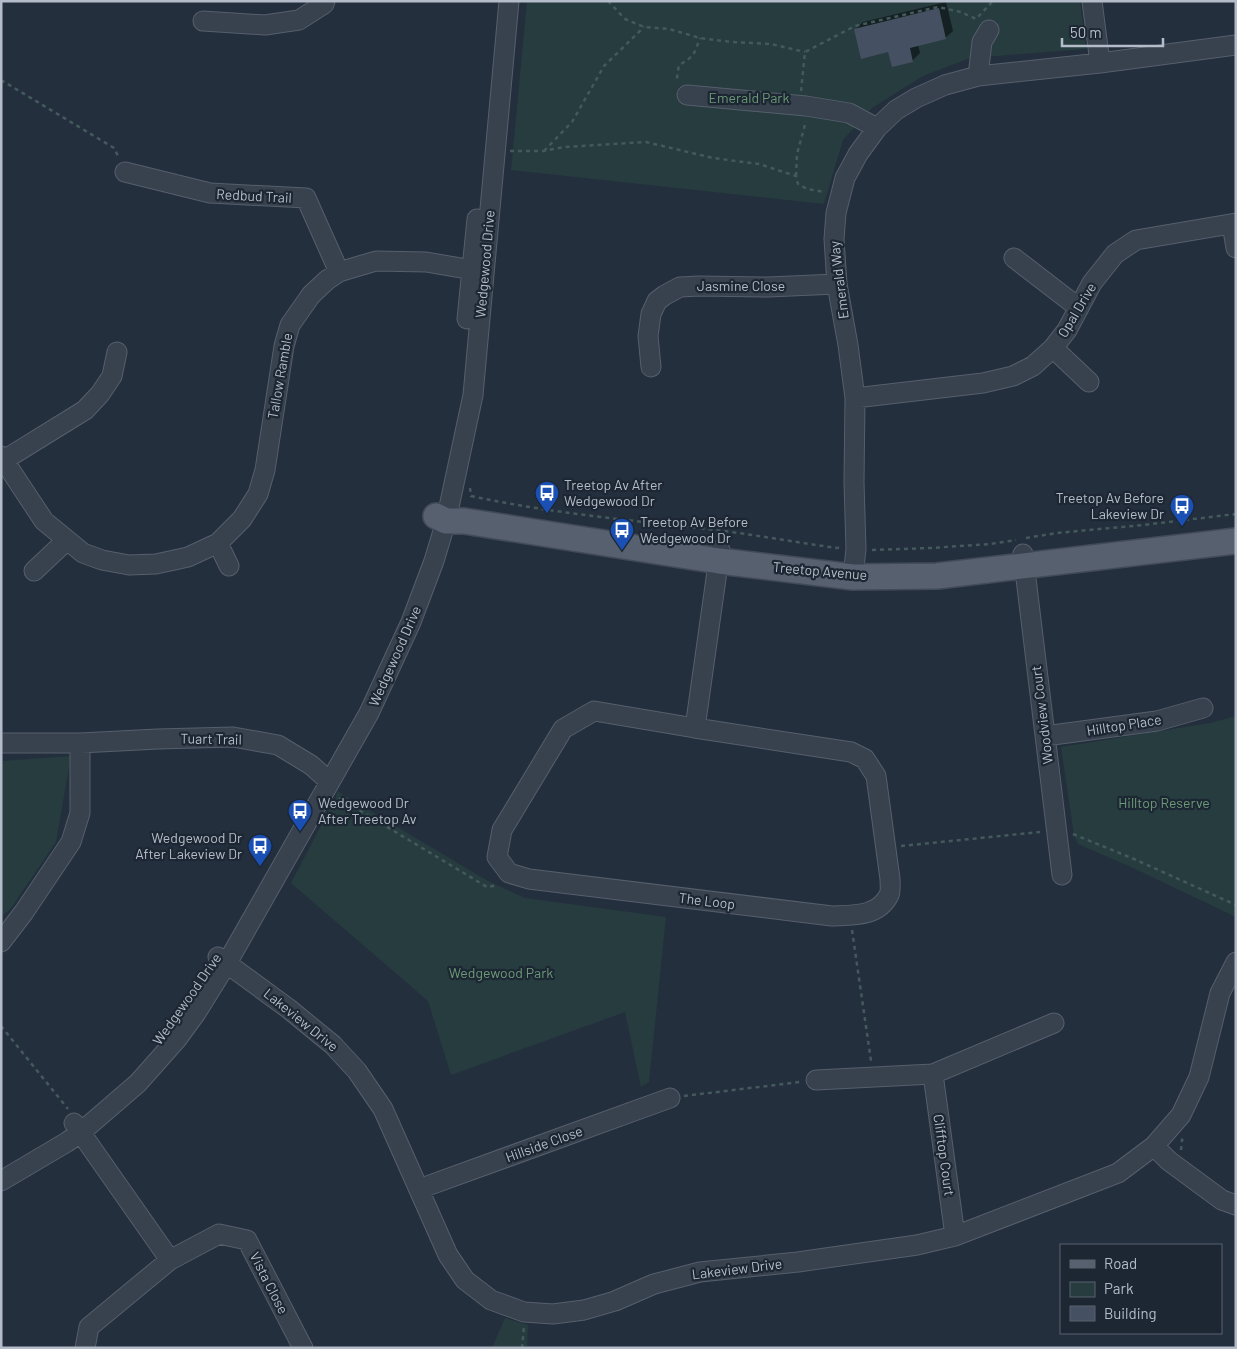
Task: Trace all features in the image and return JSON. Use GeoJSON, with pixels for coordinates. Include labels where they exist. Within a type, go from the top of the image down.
{"type":"FeatureCollection","features":[{"type":"Feature","properties":{"kind":"main road","name":"Treetop Avenue"},"geometry":{"type":"LineString","coordinates":[[442,512],[464,522],[854,572],[938,576],[1024,560],[1236,530]]}},
{"type":"Feature","properties":{"kind":"main road","name":"Treetop Avenue"},"geometry":{"type":"LineString","coordinates":[[1024,560],[1236,541]]}},
{"type":"Feature","properties":{"kind":"street"},"geometry":{"type":"LineString","coordinates":[[203,21],[265,25],[299,20],[324,4],[325,1]]}},
{"type":"Feature","properties":{"kind":"street","name":"Wedgewood Drive"},"geometry":{"type":"LineString","coordinates":[[478,271],[497,1]]}},
{"type":"Feature","properties":{"kind":"street","name":"Wedgewood Drive"},"geometry":{"type":"LineString","coordinates":[[1,1167],[138,1083],[177,1039],[196,1012],[222,960],[329,784],[369,713],[411,622],[428,576],[442,512],[461,394],[496,151],[509,1]]}},
{"type":"Feature","properties":{"kind":"street"},"geometry":{"type":"LineString","coordinates":[[1092,1],[1100,63]]}},
{"type":"Feature","properties":{"kind":"street"},"geometry":{"type":"LineString","coordinates":[[978,76],[982,42],[989,30]]}},
{"type":"Feature","properties":{"kind":"street","name":"Emerald Way"},"geometry":{"type":"LineString","coordinates":[[854,572],[856,550],[854,482],[855,398],[837,284],[834,239],[836,213],[845,178],[858,154],[878,128],[896,110],[916,98],[945,86],[978,76],[1100,63],[1236,45]]}},
{"type":"Feature","properties":{"kind":"street"},"geometry":{"type":"LineString","coordinates":[[683,87],[849,113],[878,128]]}},
{"type":"Feature","properties":{"kind":"street","name":"Redbud Trail"},"geometry":{"type":"LineString","coordinates":[[125,172],[210,193],[306,198],[339,272]]}},
{"type":"Feature","properties":{"kind":"street"},"geometry":{"type":"LineString","coordinates":[[1234,224],[1236,248]]}},
{"type":"Feature","properties":{"kind":"street","name":"Opal Drive"},"geometry":{"type":"LineString","coordinates":[[855,398],[983,383],[1013,376],[1033,366],[1053,348],[1067,330],[1092,283],[1115,254],[1136,240],[1234,224]]}},
{"type":"Feature","properties":{"kind":"street"},"geometry":{"type":"LineString","coordinates":[[1014,258],[1079,308]]}},
{"type":"Feature","properties":{"kind":"street","name":"Tallow Ramble"},"geometry":{"type":"LineString","coordinates":[[3,458],[23,492],[44,521],[83,553],[102,560],[129,565],[156,564],[188,557],[218,543],[242,519],[258,494],[265,470],[284,346],[290,325],[311,295],[339,272],[376,261],[426,262],[478,271]]}},
{"type":"Feature","properties":{"kind":"street","name":"Jasmine Close"},"geometry":{"type":"LineString","coordinates":[[651,368],[648,336],[651,314],[657,301],[680,287],[768,287],[837,284]]}},
{"type":"Feature","properties":{"kind":"street"},"geometry":{"type":"LineString","coordinates":[[1053,348],[1089,382]]}},
{"type":"Feature","properties":{"kind":"street"},"geometry":{"type":"LineString","coordinates":[[3,458],[85,410],[100,394],[112,376],[117,352]]}},
{"type":"Feature","properties":{"kind":"street"},"geometry":{"type":"LineString","coordinates":[[34,571],[67,540]]}},
{"type":"Feature","properties":{"kind":"street"},"geometry":{"type":"LineString","coordinates":[[218,543],[230,566]]}},
{"type":"Feature","properties":{"kind":"street"},"geometry":{"type":"LineString","coordinates":[[695,728],[720,555]]}},
{"type":"Feature","properties":{"kind":"street","name":"Woodview Court"},"geometry":{"type":"LineString","coordinates":[[1024,560],[1062,875]]}},
{"type":"Feature","properties":{"kind":"street","name":"Hilltop Place"},"geometry":{"type":"LineString","coordinates":[[1045,736],[1157,721],[1203,708]]}},
{"type":"Feature","properties":{"kind":"street","name":"The Loop"},"geometry":{"type":"LineString","coordinates":[[594,711],[695,728],[851,752],[866,759],[876,776],[890,879],[890,894],[879,907],[869,913],[832,916],[682,898],[530,878],[509,873],[497,857],[502,830],[564,729],[594,711]]}},
{"type":"Feature","properties":{"kind":"street","name":"Tuart Trail"},"geometry":{"type":"LineString","coordinates":[[1,743],[80,743],[233,737],[278,745],[311,766],[329,784]]}},
{"type":"Feature","properties":{"kind":"street"},"geometry":{"type":"LineString","coordinates":[[1,942],[24,912],[70,842],[80,814],[80,743]]}},
{"type":"Feature","properties":{"kind":"street","name":"Lakeview Drive"},"geometry":{"type":"LineString","coordinates":[[222,960],[289,1009],[333,1045],[357,1071],[383,1109],[448,1256],[466,1280],[491,1300],[524,1312],[553,1314],[584,1310],[615,1301],[654,1284],[700,1272],[798,1262],[907,1247],[955,1236],[1118,1173],[1154,1146],[1181,1115],[1199,1077],[1220,993],[1236,962]]}},
{"type":"Feature","properties":{"kind":"street"},"geometry":{"type":"LineString","coordinates":[[816,1080],[933,1074],[1054,1023]]}},
{"type":"Feature","properties":{"kind":"street","name":"Clifftop Court"},"geometry":{"type":"LineString","coordinates":[[933,1074],[955,1236]]}},
{"type":"Feature","properties":{"kind":"street","name":"Hillside Close"},"geometry":{"type":"LineString","coordinates":[[419,1189],[670,1098]]}},
{"type":"Feature","properties":{"kind":"street"},"geometry":{"type":"LineString","coordinates":[[75,1123],[170,1260]]}},
{"type":"Feature","properties":{"kind":"street","name":"Wedgewood Drive"},"geometry":{"type":"LineString","coordinates":[[1,1181],[67,1142],[75,1123]]}},
{"type":"Feature","properties":{"kind":"street"},"geometry":{"type":"LineString","coordinates":[[1154,1146],[1169,1161],[1222,1200],[1236,1205]]}},
{"type":"Feature","properties":{"kind":"street","name":"Vista Close"},"geometry":{"type":"LineString","coordinates":[[85,1348],[89,1327],[170,1260],[219,1234],[247,1240],[303,1348]]}},
{"type":"Feature","properties":{"kind":"path"},"geometry":{"type":"LineString","coordinates":[[608,1],[625,19],[644,27],[669,29],[700,38],[771,44],[805,52],[855,26],[938,7],[961,12],[976,19],[993,1]]}},
{"type":"Feature","properties":{"kind":"path"},"geometry":{"type":"LineString","coordinates":[[544,151],[572,122],[604,66],[644,27]]}},
{"type":"Feature","properties":{"kind":"path"},"geometry":{"type":"LineString","coordinates":[[683,87],[677,77],[679,65],[691,59],[700,38]]}},
{"type":"Feature","properties":{"kind":"path"},"geometry":{"type":"LineString","coordinates":[[805,52],[802,87],[798,105],[800,113],[806,121],[797,154],[796,176],[798,184],[807,189],[841,195]]}},
{"type":"Feature","properties":{"kind":"path"},"geometry":{"type":"LineString","coordinates":[[1,80],[114,148],[125,172]]}},
{"type":"Feature","properties":{"kind":"path"},"geometry":{"type":"LineString","coordinates":[[496,151],[544,151],[646,142],[712,158],[760,164],[796,176]]}},
{"type":"Feature","properties":{"kind":"path"},"geometry":{"type":"LineString","coordinates":[[329,784],[487,887],[498,885],[509,873]]}},
{"type":"Feature","properties":{"kind":"path"},"geometry":{"type":"LineString","coordinates":[[850,915],[873,1077]]}},
{"type":"Feature","properties":{"kind":"path"},"geometry":{"type":"LineString","coordinates":[[1,1026],[75,1123]]}},
{"type":"Feature","properties":{"kind":"path"},"geometry":{"type":"LineString","coordinates":[[670,1098],[816,1080]]}},
{"type":"Feature","properties":{"kind":"path"},"geometry":{"type":"LineString","coordinates":[[522,1348],[524,1325]]}},
{"type":"Feature","properties":{"kind":"green space","name":"Emerald Park"},"geometry":{"type":"Polygon","coordinates":[[[527,1],[1080,1],[1086,49],[970,58],[923,76],[872,108],[843,140],[824,204],[511,170],[527,1]]]}},
{"type":"Feature","properties":{"kind":"green space","name":"Hilltop Reserve"},"geometry":{"type":"Polygon","coordinates":[[[1236,716],[1236,917],[1078,844],[1074,835],[1061,747],[1210,723],[1236,716]]]}},
{"type":"Feature","properties":{"kind":"green space"},"geometry":{"type":"Polygon","coordinates":[[[71,756],[56,842],[11,908],[1,917],[1,761],[71,756]]]}},
{"type":"Feature","properties":{"kind":"green space","name":"Wedgewood Park"},"geometry":{"type":"Polygon","coordinates":[[[337,791],[488,881],[525,898],[666,917],[649,1082],[641,1087],[625,1012],[451,1075],[428,1001],[291,883],[336,797],[337,791]]]}},
{"type":"Feature","properties":{"kind":"green space"},"geometry":{"type":"Polygon","coordinates":[[[505,1318],[528,1325],[527,1348],[492,1348],[505,1318]]]}},
{"type":"Feature","properties":{"kind":"building"},"geometry":{"type":"Polygon","coordinates":[[[939,8],[946,39],[910,48],[913,62],[892,67],[888,52],[861,59],[854,29],[939,8]]]}},
{"type":"Feature","properties":{"kind":"place","name":"Treetop Av After Wedgewood Dr"},"geometry":{"type":"Point","coordinates":[547,514]}},
{"type":"Feature","properties":{"kind":"place","name":"Treetop Av Before Lakeview Dr"},"geometry":{"type":"Point","coordinates":[1182,527]}},
{"type":"Feature","properties":{"kind":"place","name":"Treetop Av Before Wedgewood Dr"},"geometry":{"type":"Point","coordinates":[622,551]}},
{"type":"Feature","properties":{"kind":"place","name":"Wedgewood Dr After Treetop Av"},"geometry":{"type":"Point","coordinates":[300,832]}},
{"type":"Feature","properties":{"kind":"place","name":"Wedgewood Dr After Lakeview Dr"},"geometry":{"type":"Point","coordinates":[260,867]}}]}
